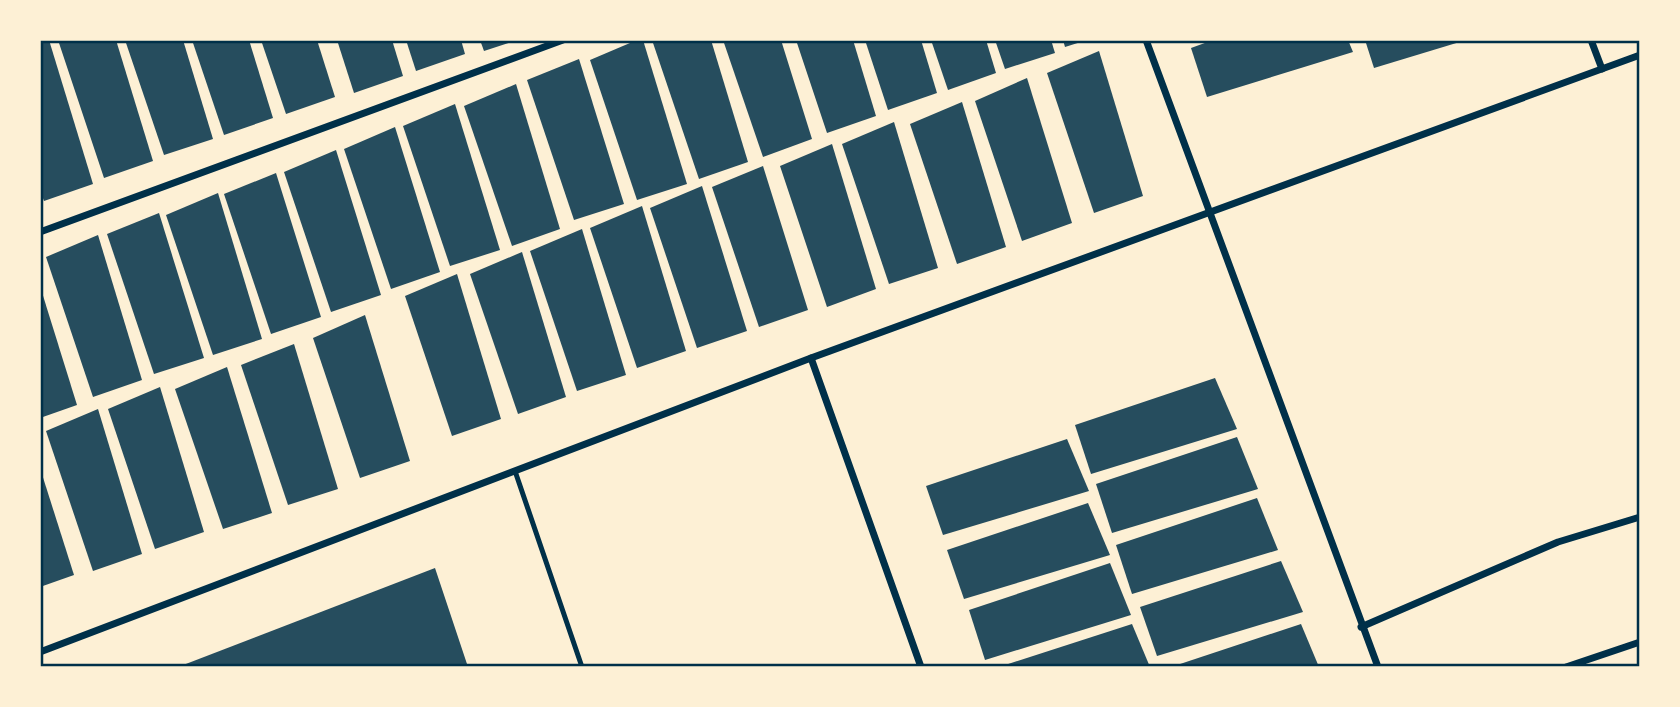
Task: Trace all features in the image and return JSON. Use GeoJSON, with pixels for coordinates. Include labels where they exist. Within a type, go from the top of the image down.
{"type":"FeatureCollection","features":[{"type":"Feature","properties":{"kind":"street"},"geometry":{"type":"LineString","coordinates":[[40,232],[563,40]]}},
{"type":"Feature","properties":{"kind":"street"},"geometry":{"type":"LineString","coordinates":[[1146,40],[1378,667]]}},
{"type":"Feature","properties":{"kind":"street"},"geometry":{"type":"LineString","coordinates":[[1591,40],[1602,69]]}},
{"type":"Feature","properties":{"kind":"street"},"geometry":{"type":"LineString","coordinates":[[40,652],[811,358],[1209,210],[1640,55]]}},
{"type":"Feature","properties":{"kind":"street"},"geometry":{"type":"LineString","coordinates":[[811,358],[921,667]]}},
{"type":"Feature","properties":{"kind":"street"},"geometry":{"type":"LineString","coordinates":[[1361,627],[1559,542],[1640,517]]}},
{"type":"Feature","properties":{"kind":"street"},"geometry":{"type":"LineString","coordinates":[[1566,667],[1640,642]]}},
{"type":"Feature","properties":{"kind":"lane"},"geometry":{"type":"LineString","coordinates":[[515,471],[582,667]]}},
{"type":"Feature","properties":{"kind":"building"},"geometry":{"type":"Polygon","coordinates":[[[49,40],[93,184],[44,201],[40,190],[40,42],[49,40]]]}},
{"type":"Feature","properties":{"kind":"building"},"geometry":{"type":"Polygon","coordinates":[[[58,40],[116,40],[153,161],[104,178],[58,40]]]}},
{"type":"Feature","properties":{"kind":"building"},"geometry":{"type":"Polygon","coordinates":[[[125,40],[183,40],[213,139],[164,155],[125,40]]]}},
{"type":"Feature","properties":{"kind":"building"},"geometry":{"type":"Polygon","coordinates":[[[192,40],[249,40],[273,118],[224,135],[192,40]]]}},
{"type":"Feature","properties":{"kind":"building"},"geometry":{"type":"Polygon","coordinates":[[[261,40],[317,40],[335,97],[286,114],[261,40]]]}},
{"type":"Feature","properties":{"kind":"building"},"geometry":{"type":"Polygon","coordinates":[[[337,40],[392,40],[403,76],[354,93],[337,40]]]}},
{"type":"Feature","properties":{"kind":"building"},"geometry":{"type":"Polygon","coordinates":[[[406,40],[461,40],[465,54],[416,71],[406,40]]]}},
{"type":"Feature","properties":{"kind":"building"},"geometry":{"type":"Polygon","coordinates":[[[480,40],[515,40],[515,41],[484,51],[480,40]]]}},
{"type":"Feature","properties":{"kind":"building"},"geometry":{"type":"Polygon","coordinates":[[[637,40],[643,40],[687,184],[637,200],[590,60],[637,40]]]}},
{"type":"Feature","properties":{"kind":"building"},"geometry":{"type":"Polygon","coordinates":[[[652,40],[711,40],[748,162],[699,179],[652,40]]]}},
{"type":"Feature","properties":{"kind":"building"},"geometry":{"type":"Polygon","coordinates":[[[723,40],[781,40],[812,139],[763,157],[723,40]]]}},
{"type":"Feature","properties":{"kind":"building"},"geometry":{"type":"Polygon","coordinates":[[[796,40],[853,40],[876,116],[827,133],[796,40]]]}},
{"type":"Feature","properties":{"kind":"building"},"geometry":{"type":"Polygon","coordinates":[[[865,40],[921,40],[937,93],[888,110],[865,40]]]}},
{"type":"Feature","properties":{"kind":"building"},"geometry":{"type":"Polygon","coordinates":[[[931,40],[986,40],[996,73],[948,90],[931,40]]]}},
{"type":"Feature","properties":{"kind":"building"},"geometry":{"type":"Polygon","coordinates":[[[995,40],[1051,40],[1055,53],[1005,69],[995,40]]]}},
{"type":"Feature","properties":{"kind":"building"},"geometry":{"type":"Polygon","coordinates":[[[1063,40],[1084,40],[1084,41],[1065,47],[1063,40]]]}},
{"type":"Feature","properties":{"kind":"building"},"geometry":{"type":"Polygon","coordinates":[[[1213,40],[1348,40],[1353,52],[1207,97],[1191,48],[1213,40]]]}},
{"type":"Feature","properties":{"kind":"building"},"geometry":{"type":"Polygon","coordinates":[[[1365,40],[1463,40],[1463,41],[1374,68],[1365,40]]]}},
{"type":"Feature","properties":{"kind":"building"},"geometry":{"type":"Polygon","coordinates":[[[1099,51],[1143,196],[1094,213],[1047,73],[1099,51]]]}},
{"type":"Feature","properties":{"kind":"building"},"geometry":{"type":"Polygon","coordinates":[[[579,59],[624,204],[574,220],[527,80],[579,59]]]}},
{"type":"Feature","properties":{"kind":"building"},"geometry":{"type":"Polygon","coordinates":[[[1027,78],[1072,223],[1022,241],[975,101],[1027,78]]]}},
{"type":"Feature","properties":{"kind":"building"},"geometry":{"type":"Polygon","coordinates":[[[516,84],[560,229],[512,246],[464,106],[516,84]]]}},
{"type":"Feature","properties":{"kind":"building"},"geometry":{"type":"Polygon","coordinates":[[[962,102],[1006,247],[957,264],[910,124],[962,102]]]}},
{"type":"Feature","properties":{"kind":"building"},"geometry":{"type":"Polygon","coordinates":[[[455,104],[500,250],[450,266],[403,126],[455,104]]]}},
{"type":"Feature","properties":{"kind":"building"},"geometry":{"type":"Polygon","coordinates":[[[894,122],[938,268],[889,284],[842,144],[894,122]]]}},
{"type":"Feature","properties":{"kind":"building"},"geometry":{"type":"Polygon","coordinates":[[[395,127],[440,272],[391,289],[344,149],[395,127]]]}},
{"type":"Feature","properties":{"kind":"building"},"geometry":{"type":"Polygon","coordinates":[[[832,144],[876,289],[827,307],[780,166],[832,144]]]}},
{"type":"Feature","properties":{"kind":"building"},"geometry":{"type":"Polygon","coordinates":[[[336,150],[381,295],[331,312],[284,172],[336,150]]]}},
{"type":"Feature","properties":{"kind":"building"},"geometry":{"type":"Polygon","coordinates":[[[763,166],[808,310],[759,327],[712,187],[763,166]]]}},
{"type":"Feature","properties":{"kind":"building"},"geometry":{"type":"Polygon","coordinates":[[[276,173],[321,317],[271,334],[224,194],[276,173]]]}},
{"type":"Feature","properties":{"kind":"building"},"geometry":{"type":"Polygon","coordinates":[[[702,186],[747,331],[697,348],[650,208],[702,186]]]}},
{"type":"Feature","properties":{"kind":"building"},"geometry":{"type":"Polygon","coordinates":[[[218,193],[262,339],[213,355],[166,215],[218,193]]]}},
{"type":"Feature","properties":{"kind":"building"},"geometry":{"type":"Polygon","coordinates":[[[642,206],[686,351],[637,368],[590,228],[642,206]]]}},
{"type":"Feature","properties":{"kind":"building"},"geometry":{"type":"Polygon","coordinates":[[[159,213],[204,358],[154,374],[107,234],[159,213]]]}},
{"type":"Feature","properties":{"kind":"building"},"geometry":{"type":"Polygon","coordinates":[[[582,229],[626,375],[577,391],[530,251],[582,229]]]}},
{"type":"Feature","properties":{"kind":"building"},"geometry":{"type":"Polygon","coordinates":[[[98,235],[142,380],[93,397],[46,257],[98,235]]]}},
{"type":"Feature","properties":{"kind":"building"},"geometry":{"type":"Polygon","coordinates":[[[522,252],[566,397],[518,414],[470,274],[522,252]]]}},
{"type":"Feature","properties":{"kind":"building"},"geometry":{"type":"Polygon","coordinates":[[[457,274],[501,419],[452,436],[405,296],[457,274]]]}},
{"type":"Feature","properties":{"kind":"building"},"geometry":{"type":"Polygon","coordinates":[[[40,286],[77,405],[40,418],[40,286]]]}},
{"type":"Feature","properties":{"kind":"building"},"geometry":{"type":"Polygon","coordinates":[[[365,315],[410,461],[360,478],[313,338],[365,315]]]}},
{"type":"Feature","properties":{"kind":"building"},"geometry":{"type":"Polygon","coordinates":[[[294,344],[338,489],[288,505],[241,365],[294,344]]]}},
{"type":"Feature","properties":{"kind":"building"},"geometry":{"type":"Polygon","coordinates":[[[227,367],[272,513],[223,529],[175,389],[227,367]]]}},
{"type":"Feature","properties":{"kind":"building"},"geometry":{"type":"Polygon","coordinates":[[[1215,378],[1237,429],[1091,474],[1075,425],[1215,378]]]}},
{"type":"Feature","properties":{"kind":"building"},"geometry":{"type":"Polygon","coordinates":[[[160,387],[204,532],[155,549],[108,409],[160,387]]]}},
{"type":"Feature","properties":{"kind":"building"},"geometry":{"type":"Polygon","coordinates":[[[98,409],[142,554],[93,571],[46,431],[98,409]]]}},
{"type":"Feature","properties":{"kind":"building"},"geometry":{"type":"Polygon","coordinates":[[[1237,437],[1258,489],[1112,533],[1096,484],[1237,437]]]}},
{"type":"Feature","properties":{"kind":"building"},"geometry":{"type":"Polygon","coordinates":[[[1067,439],[1089,491],[943,535],[926,486],[1067,439]]]}},
{"type":"Feature","properties":{"kind":"building"},"geometry":{"type":"Polygon","coordinates":[[[40,468],[74,575],[40,587],[40,468]]]}},
{"type":"Feature","properties":{"kind":"building"},"geometry":{"type":"Polygon","coordinates":[[[1257,498],[1278,550],[1132,594],[1116,545],[1257,498]]]}},
{"type":"Feature","properties":{"kind":"building"},"geometry":{"type":"Polygon","coordinates":[[[1088,503],[1110,555],[964,599],[947,550],[1088,503]]]}},
{"type":"Feature","properties":{"kind":"building"},"geometry":{"type":"Polygon","coordinates":[[[1281,561],[1303,612],[1157,656],[1140,607],[1281,561]]]}},
{"type":"Feature","properties":{"kind":"building"},"geometry":{"type":"Polygon","coordinates":[[[1110,563],[1131,615],[985,660],[969,610],[1110,563]]]}},
{"type":"Feature","properties":{"kind":"building"},"geometry":{"type":"Polygon","coordinates":[[[435,568],[468,667],[178,667],[435,568]]]}},
{"type":"Feature","properties":{"kind":"building"},"geometry":{"type":"Polygon","coordinates":[[[1132,624],[1150,667],[1002,666],[1132,624]]]}},
{"type":"Feature","properties":{"kind":"building"},"geometry":{"type":"Polygon","coordinates":[[[1301,624],[1319,667],[1174,667],[1174,666],[1301,624]]]}}]}
